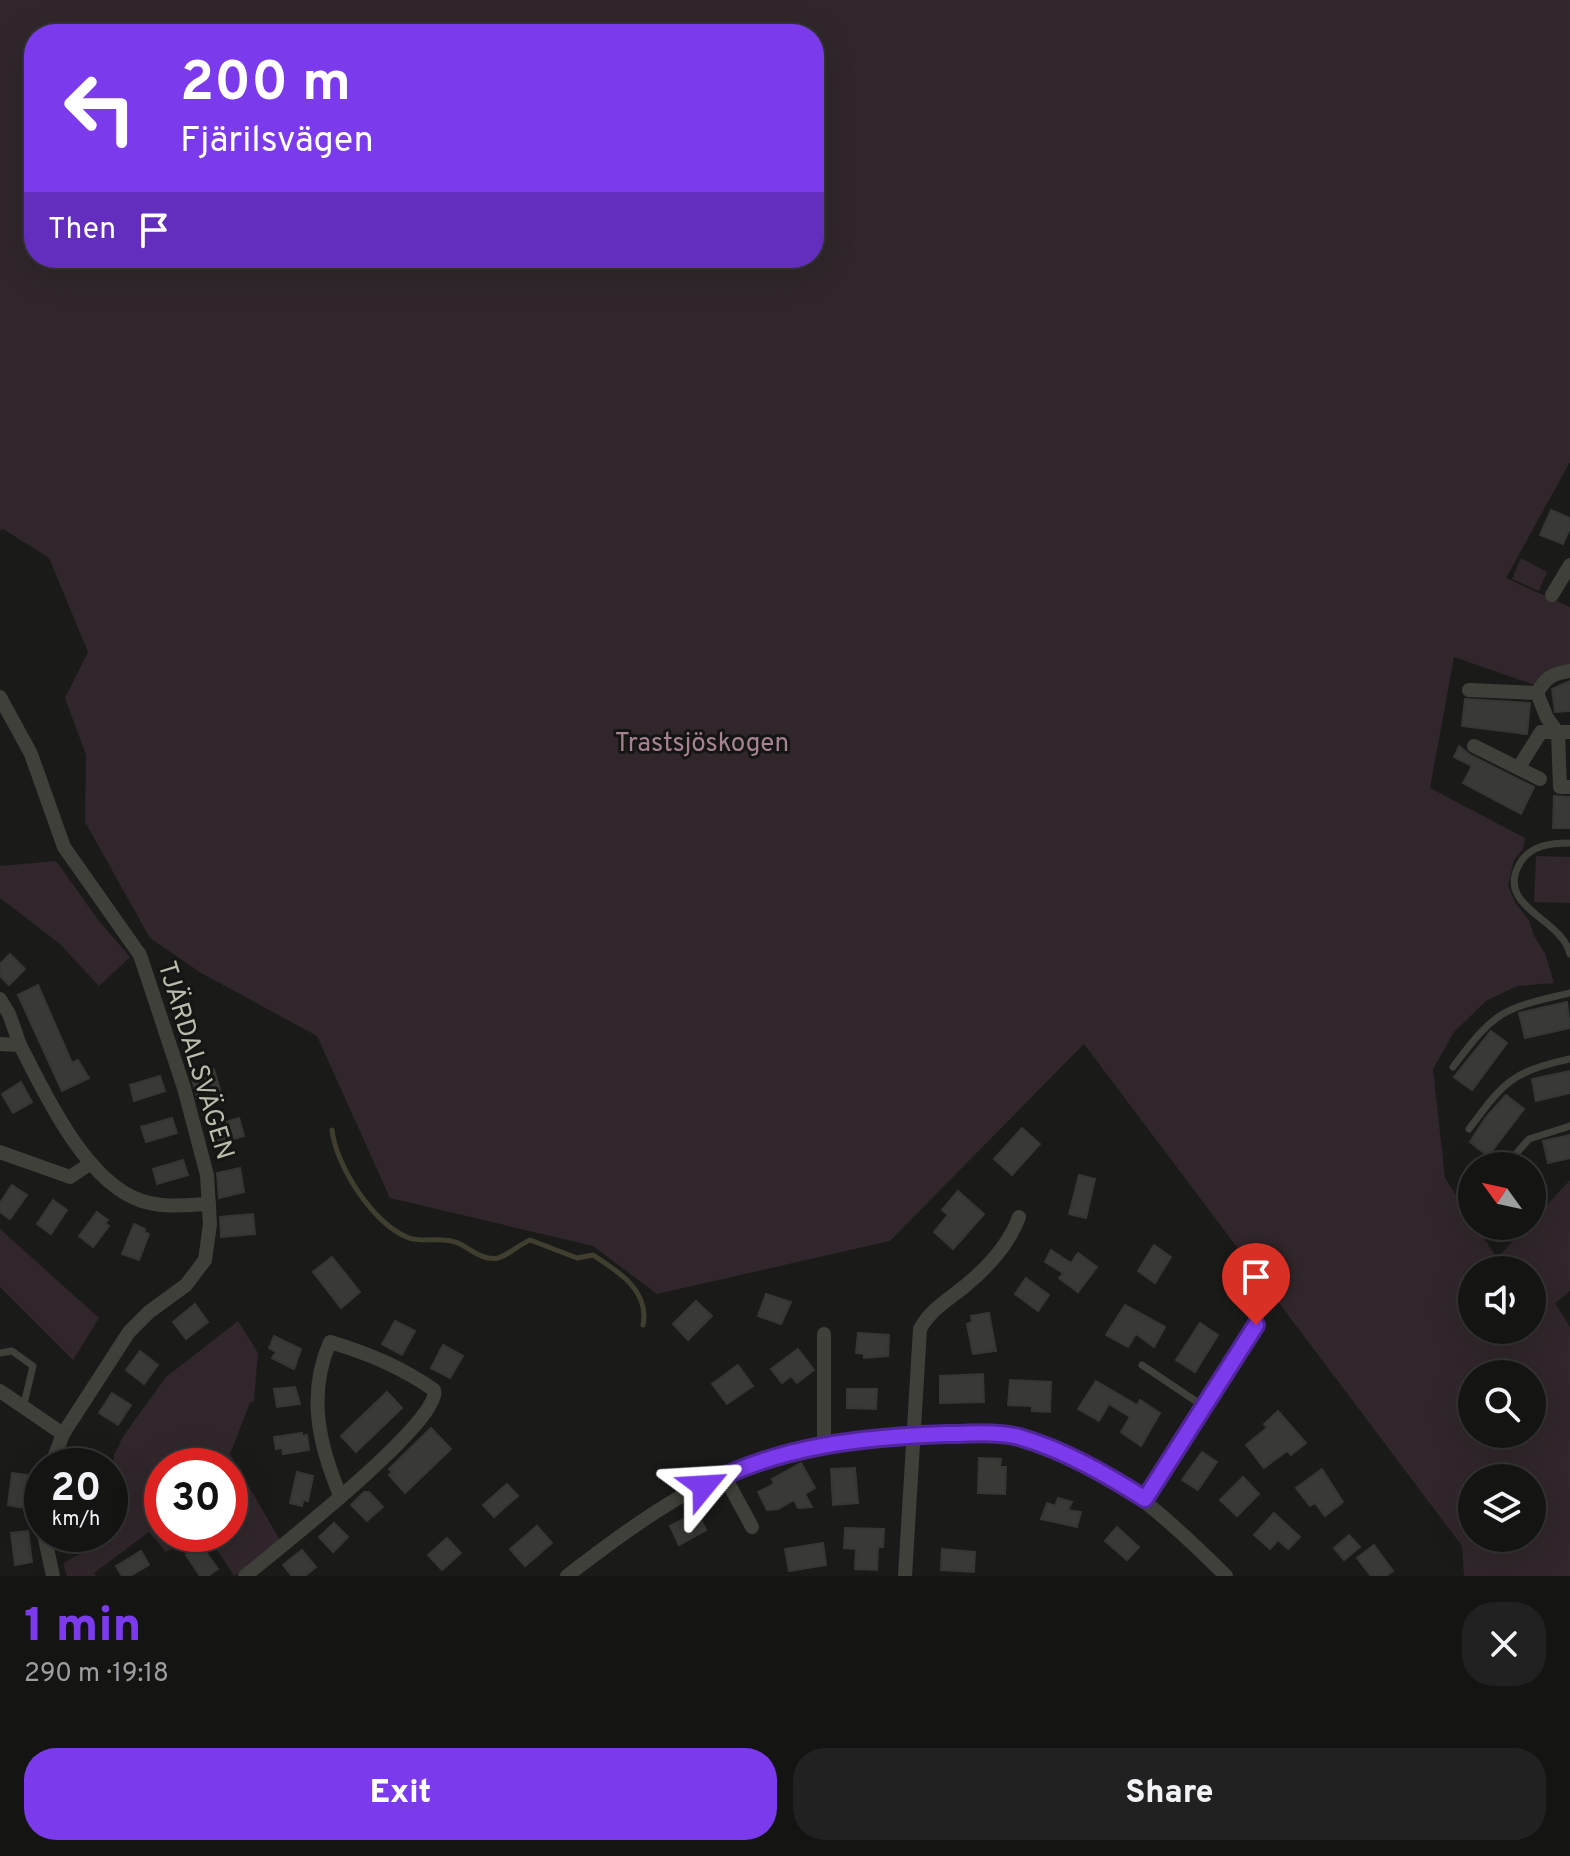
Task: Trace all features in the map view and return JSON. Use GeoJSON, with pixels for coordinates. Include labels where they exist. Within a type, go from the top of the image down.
{"type":"FeatureCollection","features":[{"type":"Feature","properties":{"kind":"street"},"geometry":{"type":"LineString","coordinates":[[1552,595],[1570,565]]}},
{"type":"Feature","properties":{"kind":"street"},"geometry":{"type":"LineString","coordinates":[[1537,693],[1552,674],[1570,671]]}},
{"type":"Feature","properties":{"kind":"street"},"geometry":{"type":"LineString","coordinates":[[1469,690],[1537,693]]}},
{"type":"Feature","properties":{"kind":"street"},"geometry":{"type":"LineString","coordinates":[[1537,693],[1547,718],[1564,733]]}},
{"type":"Feature","properties":{"kind":"street","name":"TJÄRDALSVÄGEN"},"geometry":{"type":"LineString","coordinates":[[0,697],[31,754],[64,847],[140,955],[184,1088],[207,1175],[210,1240],[205,1260],[196,1275],[129,1332],[63,1434],[58,1448]]}},
{"type":"Feature","properties":{"kind":"street"},"geometry":{"type":"LineString","coordinates":[[1519,767],[1541,732],[1564,733]]}},
{"type":"Feature","properties":{"kind":"street"},"geometry":{"type":"LineString","coordinates":[[1564,733],[1560,787],[1570,787]]}},
{"type":"Feature","properties":{"kind":"street"},"geometry":{"type":"LineString","coordinates":[[1474,746],[1540,779]]}},
{"type":"Feature","properties":{"kind":"street"},"geometry":{"type":"LineString","coordinates":[[0,999],[51,1104],[91,1163],[113,1186],[142,1202],[169,1206],[209,1204]]}},
{"type":"Feature","properties":{"kind":"street"},"geometry":{"type":"LineString","coordinates":[[0,1044],[20,1045]]}},
{"type":"Feature","properties":{"kind":"street"},"geometry":{"type":"LineString","coordinates":[[0,1152],[70,1177],[91,1163]]}},
{"type":"Feature","properties":{"kind":"street"},"geometry":{"type":"LineString","coordinates":[[905,1576],[920,1329],[933,1310],[967,1285],[1007,1245],[1019,1217]]}},
{"type":"Feature","properties":{"kind":"street"},"geometry":{"type":"LineString","coordinates":[[1145,1499],[1256,1325]]}},
{"type":"Feature","properties":{"kind":"street"},"geometry":{"type":"LineString","coordinates":[[824,1334],[824,1444]]}},
{"type":"Feature","properties":{"kind":"street"},"geometry":{"type":"LineString","coordinates":[[245,1576],[317,1519],[421,1422],[436,1396],[434,1390],[416,1377],[359,1350],[330,1342],[322,1360],[317,1407],[320,1438],[340,1495]]}},
{"type":"Feature","properties":{"kind":"street"},"geometry":{"type":"LineString","coordinates":[[0,1391],[63,1434]]}},
{"type":"Feature","properties":{"kind":"street"},"geometry":{"type":"LineString","coordinates":[[567,1576],[614,1540],[724,1475],[754,1462],[824,1444],[912,1435],[1015,1436],[1070,1456],[1145,1499],[1226,1576]]}},
{"type":"Feature","properties":{"kind":"street"},"geometry":{"type":"LineString","coordinates":[[724,1475],[752,1527]]}},
{"type":"Feature","properties":{"kind":"street"},"geometry":{"type":"LineString","coordinates":[[48,1552],[53,1576]]}},
{"type":"Feature","properties":{"kind":"lane"},"geometry":{"type":"LineString","coordinates":[[1570,843],[1554,843],[1534,849],[1524,857],[1514,877],[1516,889],[1526,908],[1557,929],[1567,941],[1570,954]]}},
{"type":"Feature","properties":{"kind":"lane"},"geometry":{"type":"LineString","coordinates":[[1453,1067],[1490,1021],[1501,1013],[1570,993]]}},
{"type":"Feature","properties":{"kind":"lane"},"geometry":{"type":"LineString","coordinates":[[1469,1129],[1498,1090],[1518,1073],[1570,1059]]}},
{"type":"Feature","properties":{"kind":"lane"},"geometry":{"type":"LineString","coordinates":[[1517,1152],[1529,1139],[1570,1126]]}},
{"type":"Feature","properties":{"kind":"lane"},"geometry":{"type":"LineString","coordinates":[[0,1353],[12,1351],[33,1366],[23,1408]]}},
{"type":"Feature","properties":{"kind":"lane"},"geometry":{"type":"LineString","coordinates":[[1142,1365],[1204,1406]]}},
{"type":"Feature","properties":{"kind":"green space","name":"Trastsjöskogen"},"geometry":{"type":"Polygon","coordinates":[[[0,0],[1570,0],[1570,462],[1506,578],[1570,607],[1570,664],[1546,675],[1535,685],[1454,657],[1430,788],[1525,838],[1523,849],[1514,860],[1508,886],[1545,953],[1554,983],[1517,986],[1486,1001],[1454,1032],[1433,1069],[1445,1178],[1458,1198],[1458,1240],[1485,1240],[1496,1256],[1458,1256],[1458,1344],[1546,1344],[1546,1256],[1499,1256],[1514,1240],[1546,1240],[1546,1206],[1570,1180],[1570,1291],[1555,1303],[1570,1327],[1570,1576],[1464,1576],[1462,1552],[1546,1552],[1546,1464],[1458,1464],[1458,1541],[1084,1044],[890,1241],[657,1294],[593,1246],[390,1198],[317,1036],[201,973],[150,938],[85,822],[86,755],[65,698],[88,652],[49,558],[3,529],[0,531],[0,0]]]}},
{"type":"Feature","properties":{"kind":"green space"},"geometry":{"type":"Polygon","coordinates":[[[1521,558],[1547,572],[1539,591],[1512,579],[1521,558]]]}},
{"type":"Feature","properties":{"kind":"green space"},"geometry":{"type":"Polygon","coordinates":[[[1536,856],[1570,857],[1570,903],[1534,902],[1536,856]]]}},
{"type":"Feature","properties":{"kind":"green space"},"geometry":{"type":"Polygon","coordinates":[[[56,861],[99,921],[130,957],[99,986],[60,944],[0,898],[0,866],[56,861]]]}},
{"type":"Feature","properties":{"kind":"green space"},"geometry":{"type":"Polygon","coordinates":[[[0,1229],[99,1318],[73,1360],[0,1287],[0,1229]]]}},
{"type":"Feature","properties":{"kind":"green space"},"geometry":{"type":"Polygon","coordinates":[[[238,1321],[258,1353],[254,1401],[250,1403],[232,1448],[144,1448],[144,1536],[128,1548],[128,1448],[118,1448],[166,1377],[238,1321]]]}},
{"type":"Feature","properties":{"kind":"green space"},"geometry":{"type":"Polygon","coordinates":[[[248,1485],[281,1542],[234,1576],[219,1552],[248,1552],[248,1485]]]}},
{"type":"Feature","properties":{"kind":"green space"},"geometry":{"type":"Polygon","coordinates":[[[84,1552],[122,1552],[94,1573],[96,1576],[67,1576],[63,1563],[84,1552]]]}},
{"type":"Feature","properties":{"kind":"building"},"geometry":{"type":"Polygon","coordinates":[[[1551,510],[1570,518],[1570,528],[1563,544],[1540,535],[1551,510]]]}},
{"type":"Feature","properties":{"kind":"building"},"geometry":{"type":"Polygon","coordinates":[[[1570,681],[1570,711],[1555,712],[1552,689],[1570,681]]]}},
{"type":"Feature","properties":{"kind":"building"},"geometry":{"type":"Polygon","coordinates":[[[1465,699],[1530,703],[1527,734],[1462,726],[1465,699]]]}},
{"type":"Feature","properties":{"kind":"building"},"geometry":{"type":"Polygon","coordinates":[[[1459,746],[1470,755],[1534,787],[1521,814],[1463,783],[1472,766],[1454,757],[1459,746]]]}},
{"type":"Feature","properties":{"kind":"building"},"geometry":{"type":"Polygon","coordinates":[[[1554,796],[1570,797],[1570,828],[1553,828],[1554,796]]]}},
{"type":"Feature","properties":{"kind":"building"},"geometry":{"type":"Polygon","coordinates":[[[10,954],[25,969],[9,985],[0,976],[0,964],[10,954]]]}},
{"type":"Feature","properties":{"kind":"building"},"geometry":{"type":"Polygon","coordinates":[[[38,985],[72,1063],[78,1060],[89,1078],[62,1091],[18,995],[38,985]]]}},
{"type":"Feature","properties":{"kind":"building"},"geometry":{"type":"Polygon","coordinates":[[[1567,1002],[1570,1028],[1525,1038],[1519,1013],[1567,1002]]]}},
{"type":"Feature","properties":{"kind":"building"},"geometry":{"type":"Polygon","coordinates":[[[1491,1031],[1507,1043],[1472,1090],[1454,1077],[1491,1031]]]}},
{"type":"Feature","properties":{"kind":"building"},"geometry":{"type":"Polygon","coordinates":[[[214,1069],[221,1093],[198,1100],[191,1076],[214,1069]]]}},
{"type":"Feature","properties":{"kind":"building"},"geometry":{"type":"Polygon","coordinates":[[[1570,1071],[1570,1093],[1536,1101],[1532,1079],[1570,1071]]]}},
{"type":"Feature","properties":{"kind":"building"},"geometry":{"type":"Polygon","coordinates":[[[160,1076],[165,1091],[134,1101],[130,1085],[160,1076]]]}},
{"type":"Feature","properties":{"kind":"building"},"geometry":{"type":"Polygon","coordinates":[[[21,1082],[32,1102],[13,1113],[2,1094],[21,1082]]]}},
{"type":"Feature","properties":{"kind":"building"},"geometry":{"type":"Polygon","coordinates":[[[1506,1095],[1524,1109],[1491,1152],[1483,1152],[1470,1142],[1486,1117],[1506,1095]]]}},
{"type":"Feature","properties":{"kind":"building"},"geometry":{"type":"Polygon","coordinates":[[[172,1118],[177,1133],[146,1142],[141,1127],[172,1118]]]}},
{"type":"Feature","properties":{"kind":"building"},"geometry":{"type":"Polygon","coordinates":[[[239,1118],[244,1136],[214,1145],[209,1127],[239,1118]]]}},
{"type":"Feature","properties":{"kind":"building"},"geometry":{"type":"Polygon","coordinates":[[[1022,1128],[1040,1144],[1012,1175],[994,1159],[1022,1128]]]}},
{"type":"Feature","properties":{"kind":"building"},"geometry":{"type":"Polygon","coordinates":[[[1570,1135],[1570,1158],[1548,1163],[1543,1141],[1570,1135]]]}},
{"type":"Feature","properties":{"kind":"building"},"geometry":{"type":"Polygon","coordinates":[[[183,1160],[188,1175],[157,1184],[153,1169],[183,1160]]]}},
{"type":"Feature","properties":{"kind":"building"},"geometry":{"type":"Polygon","coordinates":[[[240,1168],[244,1192],[219,1198],[217,1173],[240,1168]]]}},
{"type":"Feature","properties":{"kind":"building"},"geometry":{"type":"Polygon","coordinates":[[[1079,1175],[1095,1179],[1086,1218],[1069,1214],[1079,1175]]]}},
{"type":"Feature","properties":{"kind":"building"},"geometry":{"type":"Polygon","coordinates":[[[12,1185],[27,1195],[10,1219],[0,1212],[0,1203],[12,1185]]]}},
{"type":"Feature","properties":{"kind":"building"},"geometry":{"type":"Polygon","coordinates":[[[958,1191],[984,1214],[953,1249],[934,1232],[948,1215],[942,1210],[958,1191]]]}},
{"type":"Feature","properties":{"kind":"building"},"geometry":{"type":"Polygon","coordinates":[[[53,1200],[67,1210],[51,1234],[37,1224],[53,1200]]]}},
{"type":"Feature","properties":{"kind":"building"},"geometry":{"type":"Polygon","coordinates":[[[97,1212],[108,1220],[105,1223],[109,1226],[93,1247],[79,1236],[97,1212]]]}},
{"type":"Feature","properties":{"kind":"building"},"geometry":{"type":"Polygon","coordinates":[[[253,1214],[255,1234],[221,1237],[220,1217],[253,1214]]]}},
{"type":"Feature","properties":{"kind":"building"},"geometry":{"type":"Polygon","coordinates":[[[134,1224],[149,1234],[139,1260],[122,1254],[134,1224]]]}},
{"type":"Feature","properties":{"kind":"building"},"geometry":{"type":"Polygon","coordinates":[[[1154,1245],[1171,1257],[1155,1283],[1138,1271],[1154,1245]]]}},
{"type":"Feature","properties":{"kind":"building"},"geometry":{"type":"Polygon","coordinates":[[[1051,1250],[1071,1263],[1078,1253],[1097,1267],[1078,1292],[1059,1278],[1063,1273],[1045,1262],[1051,1250]]]}},
{"type":"Feature","properties":{"kind":"building"},"geometry":{"type":"Polygon","coordinates":[[[332,1257],[360,1292],[341,1308],[313,1272],[332,1257]]]}},
{"type":"Feature","properties":{"kind":"building"},"geometry":{"type":"Polygon","coordinates":[[[1026,1278],[1049,1295],[1038,1311],[1015,1294],[1026,1278]]]}},
{"type":"Feature","properties":{"kind":"building"},"geometry":{"type":"Polygon","coordinates":[[[766,1294],[791,1302],[781,1324],[758,1316],[766,1294]]]}},
{"type":"Feature","properties":{"kind":"building"},"geometry":{"type":"Polygon","coordinates":[[[696,1301],[712,1316],[688,1340],[673,1324],[696,1301]]]}},
{"type":"Feature","properties":{"kind":"building"},"geometry":{"type":"Polygon","coordinates":[[[195,1304],[208,1322],[186,1339],[173,1322],[195,1304]]]}},
{"type":"Feature","properties":{"kind":"building"},"geometry":{"type":"Polygon","coordinates":[[[1125,1305],[1165,1327],[1154,1347],[1136,1334],[1128,1347],[1106,1335],[1125,1305]]]}},
{"type":"Feature","properties":{"kind":"building"},"geometry":{"type":"Polygon","coordinates":[[[989,1313],[996,1351],[973,1354],[967,1324],[972,1322],[971,1316],[989,1313]]]}},
{"type":"Feature","properties":{"kind":"building"},"geometry":{"type":"Polygon","coordinates":[[[395,1321],[415,1331],[402,1355],[382,1344],[395,1321]]]}},
{"type":"Feature","properties":{"kind":"building"},"geometry":{"type":"Polygon","coordinates":[[[1200,1323],[1218,1335],[1195,1372],[1176,1360],[1200,1323]]]}},
{"type":"Feature","properties":{"kind":"building"},"geometry":{"type":"Polygon","coordinates":[[[858,1333],[889,1335],[888,1356],[864,1358],[864,1354],[856,1353],[858,1333]]]}},
{"type":"Feature","properties":{"kind":"building"},"geometry":{"type":"Polygon","coordinates":[[[274,1336],[301,1349],[294,1369],[272,1358],[276,1352],[269,1348],[274,1336]]]}},
{"type":"Feature","properties":{"kind":"building"},"geometry":{"type":"Polygon","coordinates":[[[443,1345],[463,1356],[450,1378],[431,1368],[443,1345]]]}},
{"type":"Feature","properties":{"kind":"building"},"geometry":{"type":"Polygon","coordinates":[[[798,1349],[814,1370],[797,1383],[791,1376],[782,1383],[771,1369],[798,1349]]]}},
{"type":"Feature","properties":{"kind":"building"},"geometry":{"type":"Polygon","coordinates":[[[140,1351],[158,1365],[144,1384],[126,1370],[140,1351]]]}},
{"type":"Feature","properties":{"kind":"building"},"geometry":{"type":"Polygon","coordinates":[[[738,1365],[753,1386],[727,1404],[712,1384],[738,1365]]]}},
{"type":"Feature","properties":{"kind":"building"},"geometry":{"type":"Polygon","coordinates":[[[983,1374],[984,1402],[940,1403],[940,1376],[983,1374]]]}},
{"type":"Feature","properties":{"kind":"building"},"geometry":{"type":"Polygon","coordinates":[[[1010,1380],[1051,1382],[1050,1412],[1032,1411],[1032,1406],[1008,1405],[1010,1380]]]}},
{"type":"Feature","properties":{"kind":"building"},"geometry":{"type":"Polygon","coordinates":[[[1096,1381],[1137,1405],[1140,1400],[1160,1413],[1141,1446],[1121,1432],[1130,1417],[1109,1404],[1099,1421],[1078,1409],[1096,1381]]]}},
{"type":"Feature","properties":{"kind":"building"},"geometry":{"type":"Polygon","coordinates":[[[295,1387],[300,1404],[277,1407],[274,1389],[295,1387]]]}},
{"type":"Feature","properties":{"kind":"building"},"geometry":{"type":"Polygon","coordinates":[[[847,1389],[877,1389],[876,1409],[847,1408],[847,1389]]]}},
{"type":"Feature","properties":{"kind":"building"},"geometry":{"type":"Polygon","coordinates":[[[387,1392],[402,1408],[356,1452],[341,1436],[387,1392]]]}},
{"type":"Feature","properties":{"kind":"building"},"geometry":{"type":"Polygon","coordinates":[[[112,1393],[131,1405],[118,1425],[99,1413],[112,1393]]]}},
{"type":"Feature","properties":{"kind":"building"},"geometry":{"type":"Polygon","coordinates":[[[1278,1411],[1306,1443],[1291,1455],[1287,1451],[1264,1468],[1246,1445],[1267,1428],[1264,1424],[1278,1411]]]}},
{"type":"Feature","properties":{"kind":"building"},"geometry":{"type":"Polygon","coordinates":[[[431,1428],[451,1449],[405,1493],[389,1475],[392,1472],[389,1469],[431,1428]]]}},
{"type":"Feature","properties":{"kind":"building"},"geometry":{"type":"Polygon","coordinates":[[[302,1433],[302,1436],[307,1435],[309,1450],[283,1454],[282,1448],[276,1449],[274,1437],[302,1433]]]}},
{"type":"Feature","properties":{"kind":"building"},"geometry":{"type":"Polygon","coordinates":[[[1202,1452],[1217,1462],[1198,1490],[1182,1480],[1202,1452]]]}},
{"type":"Feature","properties":{"kind":"building"},"geometry":{"type":"Polygon","coordinates":[[[979,1458],[1001,1459],[1000,1467],[1006,1467],[1005,1494],[978,1493],[979,1458]]]}},
{"type":"Feature","properties":{"kind":"building"},"geometry":{"type":"Polygon","coordinates":[[[801,1463],[815,1488],[805,1494],[812,1507],[798,1508],[794,1500],[778,1509],[767,1510],[758,1492],[774,1484],[772,1479],[801,1463]]]}},
{"type":"Feature","properties":{"kind":"building"},"geometry":{"type":"Polygon","coordinates":[[[855,1468],[858,1503],[833,1505],[831,1469],[855,1468]]]}},
{"type":"Feature","properties":{"kind":"building"},"geometry":{"type":"Polygon","coordinates":[[[1322,1469],[1343,1502],[1325,1516],[1315,1503],[1310,1506],[1296,1488],[1322,1469]]]}},
{"type":"Feature","properties":{"kind":"building"},"geometry":{"type":"Polygon","coordinates":[[[297,1472],[313,1476],[308,1501],[303,1500],[302,1506],[290,1503],[297,1472]]]}},
{"type":"Feature","properties":{"kind":"building"},"geometry":{"type":"Polygon","coordinates":[[[12,1473],[24,1474],[24,1508],[8,1505],[12,1473]]]}},
{"type":"Feature","properties":{"kind":"building"},"geometry":{"type":"Polygon","coordinates":[[[1243,1477],[1259,1494],[1237,1516],[1220,1500],[1243,1477]]]}},
{"type":"Feature","properties":{"kind":"building"},"geometry":{"type":"Polygon","coordinates":[[[507,1484],[518,1496],[494,1517],[483,1505],[507,1484]]]}},
{"type":"Feature","properties":{"kind":"building"},"geometry":{"type":"Polygon","coordinates":[[[364,1492],[369,1492],[383,1507],[367,1521],[351,1505],[364,1492]]]}},
{"type":"Feature","properties":{"kind":"building"},"geometry":{"type":"Polygon","coordinates":[[[1058,1498],[1072,1502],[1068,1510],[1081,1512],[1077,1527],[1041,1519],[1047,1503],[1055,1506],[1058,1498]]]}},
{"type":"Feature","properties":{"kind":"building"},"geometry":{"type":"Polygon","coordinates":[[[697,1512],[706,1530],[679,1545],[670,1526],[697,1512]]]}},
{"type":"Feature","properties":{"kind":"building"},"geometry":{"type":"Polygon","coordinates":[[[1274,1513],[1300,1537],[1288,1549],[1278,1540],[1270,1549],[1254,1535],[1274,1513]]]}},
{"type":"Feature","properties":{"kind":"building"},"geometry":{"type":"Polygon","coordinates":[[[334,1523],[348,1537],[333,1552],[319,1537],[334,1523]]]}},
{"type":"Feature","properties":{"kind":"building"},"geometry":{"type":"Polygon","coordinates":[[[537,1526],[552,1543],[525,1566],[510,1549],[537,1526]]]}},
{"type":"Feature","properties":{"kind":"building"},"geometry":{"type":"Polygon","coordinates":[[[1117,1527],[1139,1547],[1127,1560],[1105,1541],[1117,1527]]]}},
{"type":"Feature","properties":{"kind":"building"},"geometry":{"type":"Polygon","coordinates":[[[845,1528],[884,1529],[883,1547],[878,1547],[877,1570],[855,1569],[856,1549],[844,1548],[845,1528]]]}},
{"type":"Feature","properties":{"kind":"building"},"geometry":{"type":"Polygon","coordinates":[[[24,1531],[24,1552],[31,1552],[32,1562],[15,1565],[11,1533],[24,1531]]]}},
{"type":"Feature","properties":{"kind":"building"},"geometry":{"type":"Polygon","coordinates":[[[1349,1535],[1360,1547],[1344,1560],[1334,1548],[1349,1535]]]}},
{"type":"Feature","properties":{"kind":"building"},"geometry":{"type":"Polygon","coordinates":[[[447,1538],[461,1553],[442,1570],[428,1555],[447,1538]]]}},
{"type":"Feature","properties":{"kind":"building"},"geometry":{"type":"Polygon","coordinates":[[[823,1543],[826,1565],[789,1571],[785,1549],[823,1543]]]}},
{"type":"Feature","properties":{"kind":"building"},"geometry":{"type":"Polygon","coordinates":[[[1374,1545],[1393,1571],[1386,1576],[1371,1576],[1357,1558],[1374,1545]]]}},
{"type":"Feature","properties":{"kind":"building"},"geometry":{"type":"Polygon","coordinates":[[[942,1549],[975,1552],[974,1572],[941,1570],[942,1549]]]}},
{"type":"Feature","properties":{"kind":"building"},"geometry":{"type":"Polygon","coordinates":[[[302,1550],[316,1567],[305,1576],[292,1576],[283,1565],[302,1550]]]}},
{"type":"Feature","properties":{"kind":"building"},"geometry":{"type":"Polygon","coordinates":[[[141,1551],[149,1565],[130,1576],[122,1576],[116,1566],[141,1551]]]}},
{"type":"Feature","properties":{"kind":"building"},"geometry":{"type":"Polygon","coordinates":[[[206,1552],[218,1569],[208,1576],[200,1576],[186,1555],[206,1552]]]}},
{"type":"Feature","properties":{"kind":"waterway"},"geometry":{"type":"LineString","coordinates":[[332,1130],[341,1160],[358,1192],[396,1231],[414,1239],[452,1241],[492,1258],[502,1257],[530,1240],[577,1258],[593,1255],[622,1275],[637,1292],[642,1302],[643,1325]]}},
{"type":"Feature","properties":{"kind":"route"},"geometry":{"type":"LineString","coordinates":[[704,1486],[754,1462],[824,1444],[912,1435],[970,1434],[1015,1436],[1045,1446],[1070,1456],[1145,1499],[1256,1325]]}}]}
